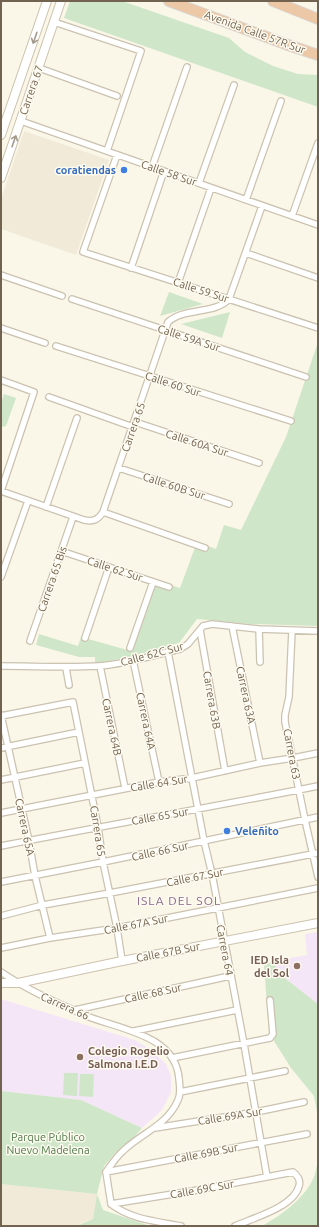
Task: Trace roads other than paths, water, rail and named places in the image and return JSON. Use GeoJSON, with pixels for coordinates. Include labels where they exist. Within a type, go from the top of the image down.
{"type":"FeatureCollection","features":[{"type":"Feature","properties":{"kind":"highway","name":"Avenida Calle 57R Sur"},"geometry":{"type":"LineString","coordinates":[[169,1],[318,55]]}},
{"type":"Feature","properties":{"kind":"highway"},"geometry":{"type":"LineString","coordinates":[[273,1],[318,19]]}},
{"type":"Feature","properties":{"kind":"street","name":"Carrera 67"},"geometry":{"type":"LineString","coordinates":[[1,135],[48,1]]}},
{"type":"Feature","properties":{"kind":"street","name":"Carrera 67"},"geometry":{"type":"LineString","coordinates":[[1,178],[61,1]]}},
{"type":"Feature","properties":{"kind":"street"},"geometry":{"type":"LineString","coordinates":[[54,22],[141,52],[107,151]]}},
{"type":"Feature","properties":{"kind":"street"},"geometry":{"type":"LineString","coordinates":[[152,167],[187,67]]}},
{"type":"Feature","properties":{"kind":"street"},"geometry":{"type":"LineString","coordinates":[[39,68],[117,96]]}},
{"type":"Feature","properties":{"kind":"street"},"geometry":{"type":"LineString","coordinates":[[198,183],[234,85]]}},
{"type":"Feature","properties":{"kind":"street"},"geometry":{"type":"LineString","coordinates":[[246,200],[281,101]]}},
{"type":"Feature","properties":{"kind":"street","name":"Calle 58 Sur"},"geometry":{"type":"LineString","coordinates":[[21,121],[318,225]]}},
{"type":"Feature","properties":{"kind":"street"},"geometry":{"type":"LineString","coordinates":[[292,216],[318,143]]}},
{"type":"Feature","properties":{"kind":"street","name":"Calle 59 Sur"},"geometry":{"type":"LineString","coordinates":[[117,155],[83,252],[318,328]]}},
{"type":"Feature","properties":{"kind":"street"},"geometry":{"type":"LineString","coordinates":[[131,268],[164,171]]}},
{"type":"Feature","properties":{"kind":"street"},"geometry":{"type":"LineString","coordinates":[[178,283],[211,188]]}},
{"type":"Feature","properties":{"kind":"street"},"geometry":{"type":"LineString","coordinates":[[165,330],[168,322],[177,316],[221,306],[229,299],[262,206]]}},
{"type":"Feature","properties":{"kind":"street"},"geometry":{"type":"LineString","coordinates":[[246,253],[318,278]]}},
{"type":"Feature","properties":{"kind":"street"},"geometry":{"type":"LineString","coordinates":[[1,275],[62,296]]}},
{"type":"Feature","properties":{"kind":"street","name":"Calle 59A Sur"},"geometry":{"type":"LineString","coordinates":[[72,299],[306,377]]}},
{"type":"Feature","properties":{"kind":"street"},"geometry":{"type":"LineString","coordinates":[[1,328],[45,344]]}},
{"type":"Feature","properties":{"kind":"street","name":"Carrera 65"},"geometry":{"type":"LineString","coordinates":[[73,517],[95,521],[103,512],[165,330]]}},
{"type":"Feature","properties":{"kind":"street","name":"Calle 60 Sur"},"geometry":{"type":"LineString","coordinates":[[56,346],[291,421]]}},
{"type":"Feature","properties":{"kind":"street"},"geometry":{"type":"LineString","coordinates":[[1,380],[34,392],[1,491],[73,517]]}},
{"type":"Feature","properties":{"kind":"street","name":"Calle 60A Sur"},"geometry":{"type":"LineString","coordinates":[[49,397],[259,464]]}},
{"type":"Feature","properties":{"kind":"street"},"geometry":{"type":"LineString","coordinates":[[46,507],[77,418]]}},
{"type":"Feature","properties":{"kind":"street","name":"Calle 60B Sur"},"geometry":{"type":"LineString","coordinates":[[119,468],[230,504]]}},
{"type":"Feature","properties":{"kind":"street"},"geometry":{"type":"LineString","coordinates":[[1,577],[28,501]]}},
{"type":"Feature","properties":{"kind":"street"},"geometry":{"type":"LineString","coordinates":[[103,512],[204,548]]}},
{"type":"Feature","properties":{"kind":"street","name":"Carrera 65 Bis"},"geometry":{"type":"LineString","coordinates":[[30,641],[73,517]]}},
{"type":"Feature","properties":{"kind":"street","name":"Calle 62 Sur"},"geometry":{"type":"LineString","coordinates":[[62,552],[169,587]]}},
{"type":"Feature","properties":{"kind":"street"},"geometry":{"type":"LineString","coordinates":[[85,638],[109,567]]}},
{"type":"Feature","properties":{"kind":"street"},"geometry":{"type":"LineString","coordinates":[[130,648],[153,582]]}},
{"type":"Feature","properties":{"kind":"street"},"geometry":{"type":"LineString","coordinates":[[200,630],[206,625],[212,624],[259,629],[318,631]]}},
{"type":"Feature","properties":{"kind":"street","name":"Carrera 63A"},"geometry":{"type":"LineString","coordinates":[[232,626],[260,763]]}},
{"type":"Feature","properties":{"kind":"street"},"geometry":{"type":"LineString","coordinates":[[259,629],[260,662]]}},
{"type":"Feature","properties":{"kind":"street","name":"Calle 62C Sur"},"geometry":{"type":"LineString","coordinates":[[1,666],[66,668],[115,664],[168,652],[185,646],[200,630]]}},
{"type":"Feature","properties":{"kind":"street","name":"Carrera 63B"},"geometry":{"type":"LineString","coordinates":[[200,630],[225,771]]}},
{"type":"Feature","properties":{"kind":"street","name":"Carrera 63"},"geometry":{"type":"LineString","coordinates":[[292,630],[289,697],[285,715],[305,820],[316,854],[318,877]]}},
{"type":"Feature","properties":{"kind":"street","name":"Carrera 64"},"geometry":{"type":"LineString","coordinates":[[168,652],[204,842],[212,874],[268,1177]]}},
{"type":"Feature","properties":{"kind":"street","name":"Carrera 64A"},"geometry":{"type":"LineString","coordinates":[[133,660],[158,782]]}},
{"type":"Feature","properties":{"kind":"street","name":"Carrera 64B"},"geometry":{"type":"LineString","coordinates":[[100,666],[125,788]]}},
{"type":"Feature","properties":{"kind":"street"},"geometry":{"type":"LineString","coordinates":[[66,668],[69,685]]}},
{"type":"Feature","properties":{"kind":"street","name":"Carrera 65"},"geometry":{"type":"LineString","coordinates":[[1,716],[73,702],[92,795],[122,961]]}},
{"type":"Feature","properties":{"kind":"street","name":"Carrera 65A"},"geometry":{"type":"LineString","coordinates":[[1,716],[29,840],[35,876],[50,938]]}},
{"type":"Feature","properties":{"kind":"street"},"geometry":{"type":"LineString","coordinates":[[1,748],[79,732]]}},
{"type":"Feature","properties":{"kind":"street","name":"Calle 64 Sur"},"geometry":{"type":"LineString","coordinates":[[1,813],[125,788],[192,778],[260,763],[318,753]]}},
{"type":"Feature","properties":{"kind":"street"},"geometry":{"type":"LineString","coordinates":[[1,780],[85,763]]}},
{"type":"Feature","properties":{"kind":"street","name":"Calle 65 Sur"},"geometry":{"type":"LineString","coordinates":[[1,846],[98,827],[198,810],[318,786]]}},
{"type":"Feature","properties":{"kind":"street","name":"Calle 66 Sur"},"geometry":{"type":"LineString","coordinates":[[1,882],[204,842],[318,817]]}},
{"type":"Feature","properties":{"kind":"street","name":"Calle 67 Sur"},"geometry":{"type":"LineString","coordinates":[[1,916],[43,905],[110,894],[316,854]]}},
{"type":"Feature","properties":{"kind":"street","name":"Calle 67A Sur"},"geometry":{"type":"LineString","coordinates":[[1,948],[50,938],[117,928],[318,888]]}},
{"type":"Feature","properties":{"kind":"street","name":"Calle 67B Sur"},"geometry":{"type":"LineString","coordinates":[[1,983],[18,983],[318,923]]}},
{"type":"Feature","properties":{"kind":"street","name":"Carrera 66"},"geometry":{"type":"LineString","coordinates":[[1,972],[44,997],[83,1015],[134,1031]]}},
{"type":"Feature","properties":{"kind":"street","name":"Calle 68 Sur"},"geometry":{"type":"LineString","coordinates":[[75,1010],[230,976]]}},
{"type":"Feature","properties":{"kind":"street"},"geometry":{"type":"LineString","coordinates":[[172,1058],[270,1038],[274,1034],[270,1000]]}},
{"type":"Feature","properties":{"kind":"street"},"geometry":{"type":"LineString","coordinates":[[134,1031],[237,1010]]}},
{"type":"Feature","properties":{"kind":"street"},"geometry":{"type":"LineString","coordinates":[[134,1031],[156,1042],[172,1058],[179,1074],[180,1092],[179,1099],[167,1117],[155,1128],[123,1150],[106,1172],[111,1204],[121,1211],[138,1218],[181,1226]]}},
{"type":"Feature","properties":{"kind":"street"},"geometry":{"type":"LineString","coordinates":[[180,1092],[285,1071]]}},
{"type":"Feature","properties":{"kind":"street","name":"Calle 69A Sur"},"geometry":{"type":"LineString","coordinates":[[155,1128],[256,1112],[304,1102]]}},
{"type":"Feature","properties":{"kind":"street","name":"Calle 69B Sur"},"geometry":{"type":"LineString","coordinates":[[106,1172],[307,1134]]}},
{"type":"Feature","properties":{"kind":"street","name":"Calle 69C Sur"},"geometry":{"type":"LineString","coordinates":[[111,1204],[294,1172],[298,1176],[300,1184],[297,1193],[294,1196],[274,1210],[235,1226]]}},
{"type":"Feature","properties":{"kind":"place","name":"coratiendas"},"geometry":{"type":"Point","coordinates":[124,170]}},
{"type":"Feature","properties":{"kind":"place","name":"Veleñito"},"geometry":{"type":"Point","coordinates":[227,831]}},
{"type":"Feature","properties":{"kind":"place","name":"IED Isla del Sol"},"geometry":{"type":"Point","coordinates":[297,966]}},
{"type":"Feature","properties":{"kind":"place","name":"Colegio Rogelio Salmona I.E.D"},"geometry":{"type":"Point","coordinates":[80,1057]}},
{"type":"Feature","properties":{"kind":"district","name":"ISLA DEL SOL"},"geometry":{"type":"Point","coordinates":[179,900]}},
{"type":"Feature","properties":{"kind":"park label","name":"Parque Público Nuevo Madelena"},"geometry":{"type":"Point","coordinates":[48,1143]}}]}
